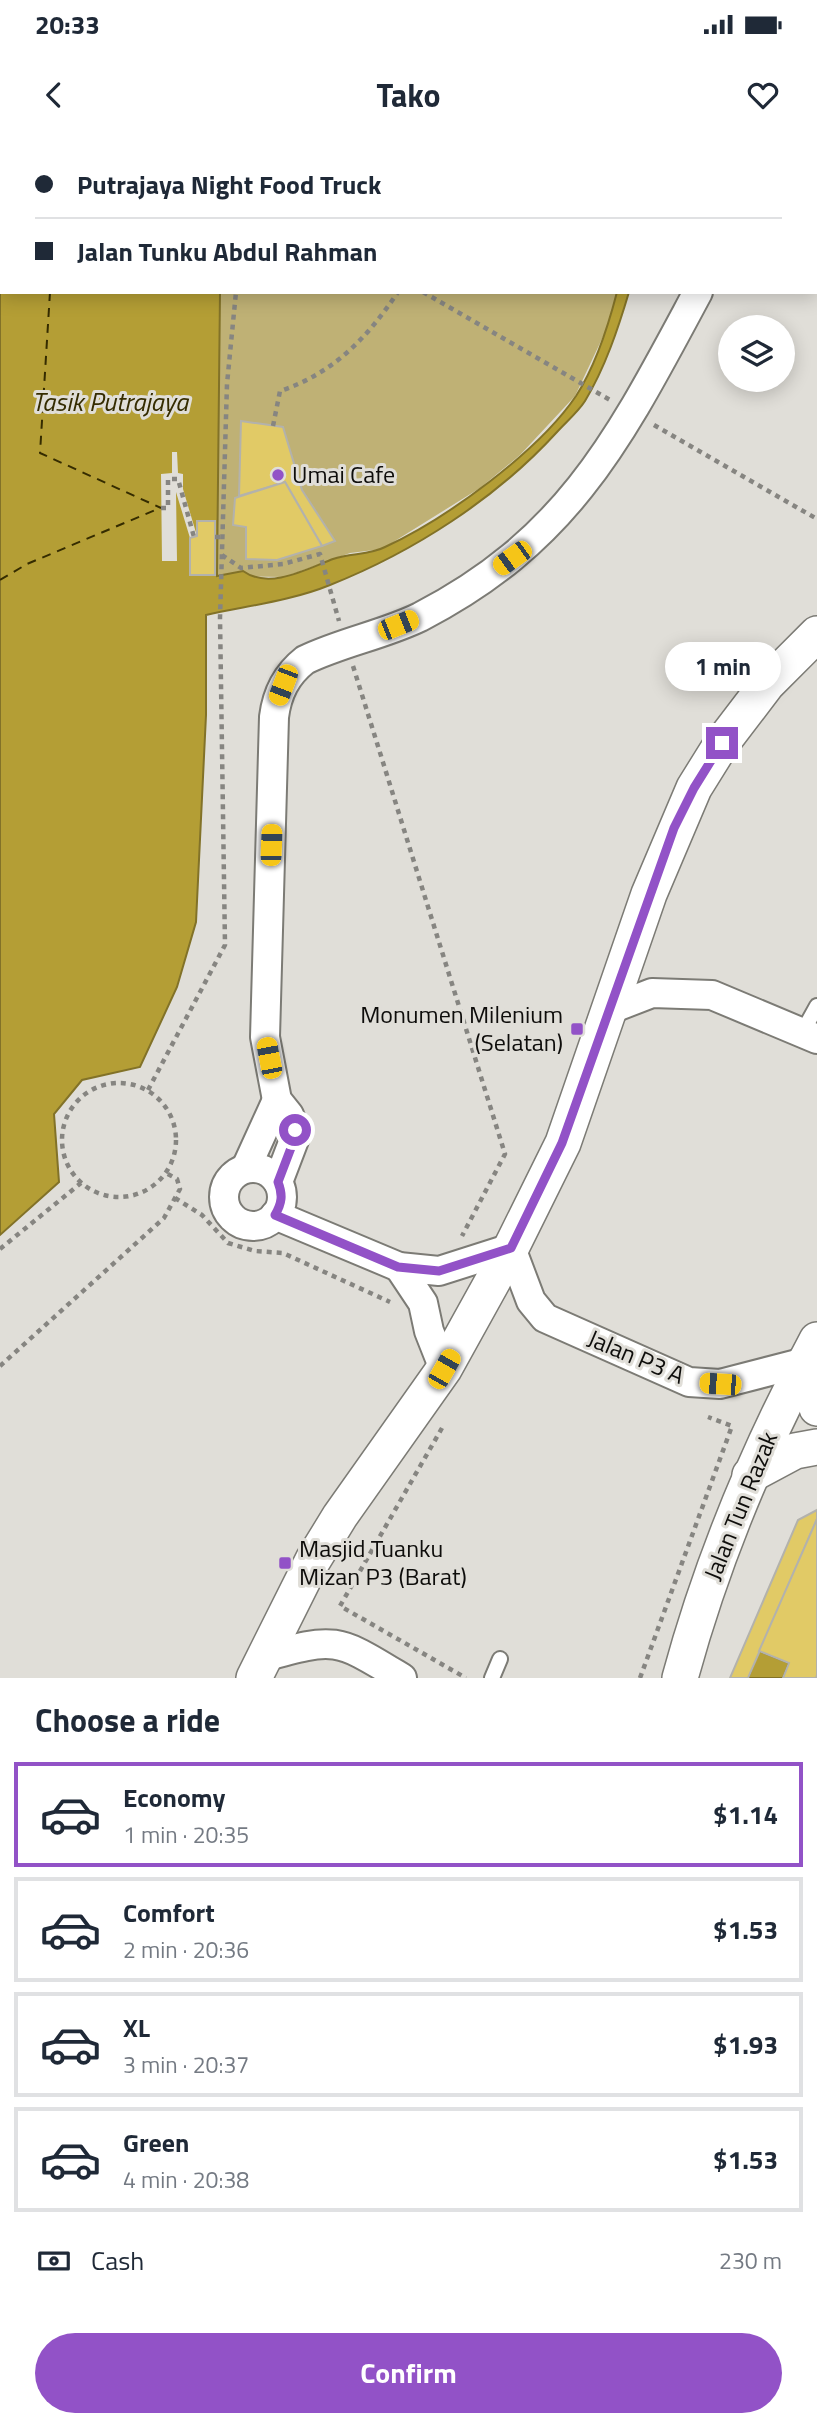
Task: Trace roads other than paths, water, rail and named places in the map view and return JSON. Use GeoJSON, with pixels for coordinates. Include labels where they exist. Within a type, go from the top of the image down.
{"type":"FeatureCollection","features":[{"type":"Feature","properties":{"kind":"street"},"geometry":{"type":"LineString","coordinates":[[278,1182],[294,1140],[295,1130],[289,1115],[277,1100],[265,1037],[275,710],[283,685],[292,671],[305,660],[417,618],[452,599],[512,558],[571,501],[594,472],[632,412],[697,294]]}},
{"type":"Feature","properties":{"kind":"street"},"geometry":{"type":"LineString","coordinates":[[259,1667],[313,1560],[340,1516],[444,1369],[511,1248],[562,1143],[653,883],[694,788],[722,743],[767,684],[817,634]]}},
{"type":"Feature","properties":{"kind":"street"},"geometry":{"type":"LineString","coordinates":[[608,1010],[652,993],[712,995],[810,1036]]}},
{"type":"Feature","properties":{"kind":"street"},"geometry":{"type":"LineString","coordinates":[[246,1168],[270,1173],[278,1182],[282,1193],[281,1205],[275,1215],[253,1226],[232,1216],[225,1206],[224,1194],[227,1182],[246,1168],[277,1100]]}},
{"type":"Feature","properties":{"kind":"street"},"geometry":{"type":"LineString","coordinates":[[275,1215],[398,1267],[439,1271],[511,1248]]}},
{"type":"Feature","properties":{"kind":"street","name":"Jalan P3 A"},"geometry":{"type":"LineString","coordinates":[[511,1248],[531,1301],[545,1318],[689,1382],[720,1384],[811,1351]]}},
{"type":"Feature","properties":{"kind":"street"},"geometry":{"type":"LineString","coordinates":[[398,1267],[423,1303],[429,1331],[444,1369]]}},
{"type":"Feature","properties":{"kind":"street"},"geometry":{"type":"LineString","coordinates":[[811,1351],[817,1408]]}},
{"type":"Feature","properties":{"kind":"street","name":"Jalan Tun Razak"},"geometry":{"type":"LineString","coordinates":[[680,1678],[711,1576],[750,1475],[811,1351]]}},
{"type":"Feature","properties":{"kind":"street"},"geometry":{"type":"LineString","coordinates":[[750,1475],[795,1451],[817,1447]]}},
{"type":"Feature","properties":{"kind":"street"},"geometry":{"type":"LineString","coordinates":[[259,1667],[315,1643],[338,1643],[402,1678]]}},
{"type":"Feature","properties":{"kind":"lane"},"geometry":{"type":"LineString","coordinates":[[810,1036],[817,1006]]}},
{"type":"Feature","properties":{"kind":"lane"},"geometry":{"type":"LineString","coordinates":[[492,1678],[500,1660]]}},
{"type":"Feature","properties":{"kind":"water","name":"Tasik Putrajaya"},"geometry":{"type":"Polygon","coordinates":[[[0,294],[220,294],[217,576],[243,571],[264,579],[288,576],[340,557],[379,550],[435,519],[489,482],[539,439],[576,396],[590,372],[616,294],[628,294],[605,362],[582,405],[533,456],[480,501],[392,557],[330,585],[284,599],[206,615],[206,715],[196,922],[177,987],[140,1067],[82,1080],[54,1114],[59,1182],[0,1235],[0,294]]]}},
{"type":"Feature","properties":{"kind":"water"},"geometry":{"type":"Polygon","coordinates":[[[759,1651],[789,1663],[783,1678],[748,1678],[759,1651]]]}},
{"type":"Feature","properties":{"kind":"place","name":"Umai Cafe"},"geometry":{"type":"Point","coordinates":[278,475]}},
{"type":"Feature","properties":{"kind":"place","name":"Monumen Milenium (Selatan)"},"geometry":{"type":"Point","coordinates":[577,1029]}},
{"type":"Feature","properties":{"kind":"place","name":"Masjid Tuanku Mizan P3 (Barat)"},"geometry":{"type":"Point","coordinates":[285,1563]}}]}
